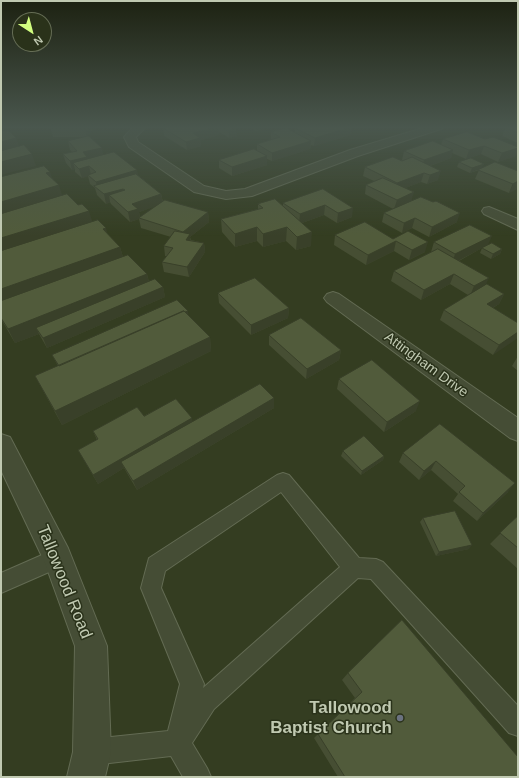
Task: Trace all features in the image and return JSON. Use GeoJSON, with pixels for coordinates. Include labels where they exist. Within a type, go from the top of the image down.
{"type":"FeatureCollection","features":[{"type":"Feature","properties":{"kind":"street"},"geometry":{"type":"LineString","coordinates":[[163,163],[200,189],[226,195],[247,193],[328,163]]}},
{"type":"Feature","properties":{"kind":"street"},"geometry":{"type":"LineString","coordinates":[[489,211],[518,225]]}},
{"type":"Feature","properties":{"kind":"street","name":"Attingham Drive"},"geometry":{"type":"LineString","coordinates":[[333,298],[518,431]]}},
{"type":"Feature","properties":{"kind":"street","name":"Tallowood Road"},"geometry":{"type":"LineString","coordinates":[[1,444],[58,558],[91,646],[89,764]]}},
{"type":"Feature","properties":{"kind":"lane"},"geometry":{"type":"LineString","coordinates":[[198,777],[177,743],[192,684],[151,588],[156,565],[283,481],[354,568]]}},
{"type":"Feature","properties":{"kind":"lane"},"geometry":{"type":"LineString","coordinates":[[1,583],[58,558]]}},
{"type":"Feature","properties":{"kind":"lane"},"geometry":{"type":"LineString","coordinates":[[89,764],[177,743],[206,700],[354,568],[376,569],[518,724]]}},
{"type":"Feature","properties":{"kind":"building"},"geometry":{"type":"Polygon","coordinates":[[[73,163],[128,163],[137,170],[96,182],[88,175],[96,172],[89,166],[79,169],[73,163]]]}},
{"type":"Feature","properties":{"kind":"building"},"geometry":{"type":"Polygon","coordinates":[[[225,163],[244,163],[232,167],[225,163]]]}},
{"type":"Feature","properties":{"kind":"building"},"geometry":{"type":"Polygon","coordinates":[[[375,163],[425,163],[441,171],[430,175],[424,173],[397,183],[365,167],[375,163]]]}},
{"type":"Feature","properties":{"kind":"building"},"geometry":{"type":"Polygon","coordinates":[[[462,163],[484,164],[472,168],[462,163]]]}},
{"type":"Feature","properties":{"kind":"building"},"geometry":{"type":"Polygon","coordinates":[[[492,163],[498,163],[518,171],[518,181],[513,184],[478,170],[492,163]]]}},
{"type":"Feature","properties":{"kind":"building"},"geometry":{"type":"Polygon","coordinates":[[[44,166],[50,172],[46,173],[59,185],[1,202],[1,177],[44,166]]]}},
{"type":"Feature","properties":{"kind":"building"},"geometry":{"type":"Polygon","coordinates":[[[136,174],[161,194],[132,204],[138,209],[128,212],[109,195],[125,190],[123,189],[104,194],[94,186],[136,174]]]}},
{"type":"Feature","properties":{"kind":"building"},"geometry":{"type":"Polygon","coordinates":[[[383,178],[414,192],[397,200],[366,185],[383,178]]]}},
{"type":"Feature","properties":{"kind":"building"},"geometry":{"type":"Polygon","coordinates":[[[323,189],[353,208],[338,213],[325,205],[300,214],[283,203],[323,189]]]}},
{"type":"Feature","properties":{"kind":"building"},"geometry":{"type":"Polygon","coordinates":[[[67,194],[78,205],[82,204],[89,211],[1,238],[1,214],[67,194]]]}},
{"type":"Feature","properties":{"kind":"building"},"geometry":{"type":"Polygon","coordinates":[[[421,197],[433,202],[436,201],[460,213],[432,227],[415,218],[404,223],[384,213],[421,197]]]}},
{"type":"Feature","properties":{"kind":"building"},"geometry":{"type":"Polygon","coordinates":[[[275,199],[312,232],[297,237],[287,227],[263,234],[257,227],[235,234],[221,219],[263,208],[258,204],[275,199]]]}},
{"type":"Feature","properties":{"kind":"building"},"geometry":{"type":"Polygon","coordinates":[[[165,200],[208,212],[183,232],[139,218],[165,200]]]}},
{"type":"Feature","properties":{"kind":"building"},"geometry":{"type":"Polygon","coordinates":[[[98,220],[106,228],[103,229],[120,247],[1,289],[1,251],[98,220]]]}},
{"type":"Feature","properties":{"kind":"building"},"geometry":{"type":"Polygon","coordinates":[[[365,222],[393,239],[408,231],[428,242],[412,250],[396,241],[368,255],[335,235],[365,222]]]}},
{"type":"Feature","properties":{"kind":"building"},"geometry":{"type":"Polygon","coordinates":[[[470,225],[492,236],[455,254],[434,242],[470,225]]]}},
{"type":"Feature","properties":{"kind":"building"},"geometry":{"type":"Polygon","coordinates":[[[175,231],[190,234],[186,240],[204,243],[187,267],[162,262],[173,248],[164,246],[175,231]]]}},
{"type":"Feature","properties":{"kind":"building"},"geometry":{"type":"Polygon","coordinates":[[[492,243],[502,249],[493,254],[482,248],[492,243]]]}},
{"type":"Feature","properties":{"kind":"building"},"geometry":{"type":"Polygon","coordinates":[[[438,249],[489,278],[474,286],[454,274],[424,290],[394,271],[438,249]]]}},
{"type":"Feature","properties":{"kind":"building"},"geometry":{"type":"Polygon","coordinates":[[[128,255],[147,274],[8,329],[1,318],[1,301],[128,255]]]}},
{"type":"Feature","properties":{"kind":"building"},"geometry":{"type":"Polygon","coordinates":[[[255,278],[289,308],[251,325],[218,293],[255,278]]]}},
{"type":"Feature","properties":{"kind":"building"},"geometry":{"type":"Polygon","coordinates":[[[155,279],[163,287],[43,338],[36,328],[155,279]]]}},
{"type":"Feature","properties":{"kind":"building"},"geometry":{"type":"Polygon","coordinates":[[[487,284],[504,294],[487,304],[518,323],[518,332],[499,345],[444,310],[487,284]]]}},
{"type":"Feature","properties":{"kind":"building"},"geometry":{"type":"Polygon","coordinates":[[[177,300],[188,311],[184,311],[59,366],[52,355],[177,300]]]}},
{"type":"Feature","properties":{"kind":"building"},"geometry":{"type":"Polygon","coordinates":[[[184,311],[210,337],[55,411],[35,376],[184,311]]]}},
{"type":"Feature","properties":{"kind":"building"},"geometry":{"type":"Polygon","coordinates":[[[301,318],[341,350],[307,369],[269,335],[301,318]]]}},
{"type":"Feature","properties":{"kind":"building"},"geometry":{"type":"Polygon","coordinates":[[[372,360],[420,401],[387,422],[339,379],[372,360]]]}},
{"type":"Feature","properties":{"kind":"building"},"geometry":{"type":"Polygon","coordinates":[[[260,384],[274,398],[133,481],[121,462],[260,384]]]}},
{"type":"Feature","properties":{"kind":"building"},"geometry":{"type":"Polygon","coordinates":[[[176,399],[192,418],[93,475],[78,450],[98,439],[93,431],[137,407],[144,416],[176,399]]]}},
{"type":"Feature","properties":{"kind":"building"},"geometry":{"type":"Polygon","coordinates":[[[440,424],[515,483],[483,513],[459,492],[465,486],[436,461],[424,471],[403,453],[440,424]]]}},
{"type":"Feature","properties":{"kind":"building"},"geometry":{"type":"Polygon","coordinates":[[[364,436],[384,456],[362,471],[343,451],[364,436]]]}},
{"type":"Feature","properties":{"kind":"building"},"geometry":{"type":"Polygon","coordinates":[[[455,511],[472,545],[439,552],[423,518],[455,511]]]}},
{"type":"Feature","properties":{"kind":"building"},"geometry":{"type":"Polygon","coordinates":[[[518,516],[518,548],[500,533],[518,516]]]}},
{"type":"Feature","properties":{"kind":"building","name":"Tallowood Baptist Church"},"geometry":{"type":"Polygon","coordinates":[[[402,620],[518,757],[518,777],[345,777],[318,734],[362,692],[348,673],[402,620]]]}},
{"type":"Feature","properties":{"kind":"place","name":"Tallowood Baptist Church"},"geometry":{"type":"Point","coordinates":[400,718]}}]}
